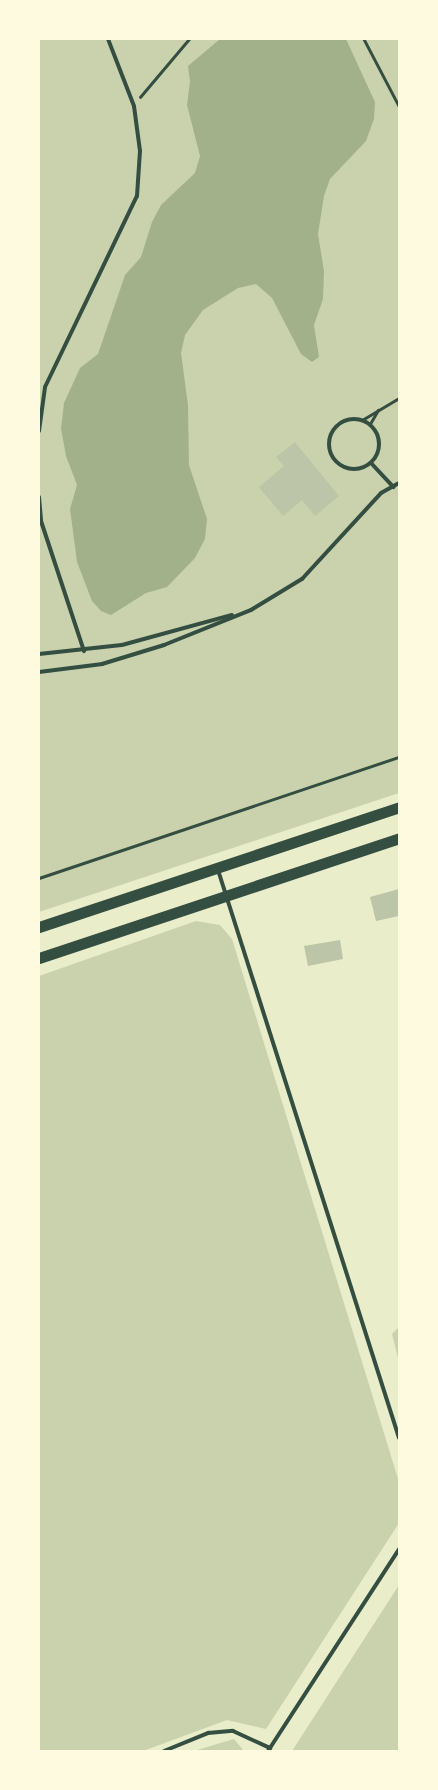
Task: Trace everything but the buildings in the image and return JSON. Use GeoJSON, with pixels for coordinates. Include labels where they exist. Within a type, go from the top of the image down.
{"type":"FeatureCollection","features":[{"type":"Feature","properties":{"kind":"main road"},"geometry":{"type":"LineString","coordinates":[[39,927],[399,807]]}},
{"type":"Feature","properties":{"kind":"main road"},"geometry":{"type":"LineString","coordinates":[[39,958],[399,838]]}},
{"type":"Feature","properties":{"kind":"lane"},"geometry":{"type":"LineString","coordinates":[[39,431],[45,387],[137,196],[140,151],[134,106],[108,39]]}},
{"type":"Feature","properties":{"kind":"lane"},"geometry":{"type":"LineString","coordinates":[[350,419],[362,420],[370,424],[379,438],[379,448],[371,463],[364,467],[347,468],[334,458],[330,450],[335,428],[350,419]]}},
{"type":"Feature","properties":{"kind":"lane"},"geometry":{"type":"LineString","coordinates":[[371,463],[393,487]]}},
{"type":"Feature","properties":{"kind":"lane"},"geometry":{"type":"LineString","coordinates":[[39,672],[111,661],[164,645],[251,610],[302,579],[381,493],[399,483]]}},
{"type":"Feature","properties":{"kind":"lane"},"geometry":{"type":"LineString","coordinates":[[39,497],[41,521],[84,650]]}},
{"type":"Feature","properties":{"kind":"lane"},"geometry":{"type":"LineString","coordinates":[[39,654],[122,645],[251,610]]}},
{"type":"Feature","properties":{"kind":"lane"},"geometry":{"type":"LineString","coordinates":[[217,867],[399,1438]]}},
{"type":"Feature","properties":{"kind":"lane"},"geometry":{"type":"LineString","coordinates":[[164,1751],[208,1733],[233,1731],[269,1750],[399,1549]]}},
{"type":"Feature","properties":{"kind":"path"},"geometry":{"type":"LineString","coordinates":[[134,106],[189,39]]}},
{"type":"Feature","properties":{"kind":"path"},"geometry":{"type":"LineString","coordinates":[[364,39],[399,106]]}},
{"type":"Feature","properties":{"kind":"path"},"geometry":{"type":"LineString","coordinates":[[362,420],[379,408],[399,398]]}},
{"type":"Feature","properties":{"kind":"path"},"geometry":{"type":"LineString","coordinates":[[370,424],[379,408]]}},
{"type":"Feature","properties":{"kind":"path"},"geometry":{"type":"LineString","coordinates":[[39,878],[399,757]]}},
{"type":"Feature","properties":{"kind":"shaded area"},"geometry":{"type":"Polygon","coordinates":[[[39,39],[399,39],[399,793],[39,912],[39,39]]]}},
{"type":"Feature","properties":{"kind":"shaded area"},"geometry":{"type":"Polygon","coordinates":[[[220,39],[346,39],[375,102],[374,119],[366,141],[330,179],[324,196],[318,234],[324,271],[323,299],[314,325],[319,357],[312,362],[301,354],[272,298],[256,284],[238,288],[203,310],[185,335],[181,353],[188,405],[189,465],[207,519],[205,539],[195,558],[167,587],[146,593],[111,615],[101,611],[92,601],[77,562],[70,509],[77,485],[66,456],[61,429],[64,403],[80,368],[98,354],[125,275],[141,257],[152,222],[161,205],[195,173],[200,156],[187,105],[190,81],[188,66],[220,39]]]}},
{"type":"Feature","properties":{"kind":"shaded area"},"geometry":{"type":"Polygon","coordinates":[[[196,921],[220,925],[232,939],[399,1482],[399,1523],[266,1729],[227,1720],[143,1751],[39,1751],[39,976],[196,921]]]}},
{"type":"Feature","properties":{"kind":"shaded area"},"geometry":{"type":"Polygon","coordinates":[[[399,1327],[399,1362],[392,1334],[399,1327]]]}},
{"type":"Feature","properties":{"kind":"shaded area"},"geometry":{"type":"Polygon","coordinates":[[[399,1585],[399,1751],[292,1751],[399,1585]]]}},
{"type":"Feature","properties":{"kind":"shaded area"},"geometry":{"type":"Polygon","coordinates":[[[234,1739],[244,1751],[194,1751],[217,1744],[234,1739]]]}}]}
